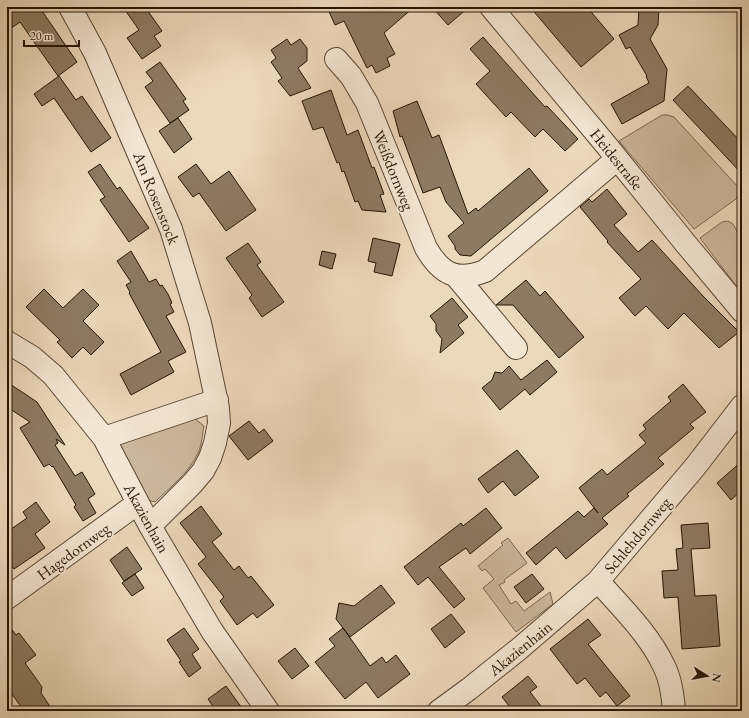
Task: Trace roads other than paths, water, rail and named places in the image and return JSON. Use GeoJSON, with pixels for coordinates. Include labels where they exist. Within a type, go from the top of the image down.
{"type":"FeatureCollection","features":[{"type":"Feature","properties":{"kind":"street","name":"Am Rosenstock"},"geometry":{"type":"LineString","coordinates":[[70,7],[95,53],[171,229],[200,323],[217,400],[219,423],[210,458],[203,471],[192,484],[150,526]]}},
{"type":"Feature","properties":{"kind":"street","name":"Heidestraße"},"geometry":{"type":"LineString","coordinates":[[491,7],[742,311]]}},
{"type":"Feature","properties":{"kind":"street","name":"Weißdornweg"},"geometry":{"type":"LineString","coordinates":[[336,59],[351,76],[367,103],[426,248],[433,261],[440,267],[456,276],[516,348]]}},
{"type":"Feature","properties":{"kind":"street"},"geometry":{"type":"LineString","coordinates":[[456,276],[474,275],[484,271],[617,159]]}},
{"type":"Feature","properties":{"kind":"street","name":"Akazienhain"},"geometry":{"type":"LineString","coordinates":[[7,342],[32,357],[53,375],[104,438],[150,526],[212,631],[268,711]]}},
{"type":"Feature","properties":{"kind":"street"},"geometry":{"type":"LineString","coordinates":[[104,438],[217,400]]}},
{"type":"Feature","properties":{"kind":"street","name":"Schlehdornweg"},"geometry":{"type":"LineString","coordinates":[[674,711],[668,676],[657,652],[645,635],[598,581],[695,468],[742,406]]}},
{"type":"Feature","properties":{"kind":"street","name":"Hagedornweg"},"geometry":{"type":"LineString","coordinates":[[7,598],[138,503]]}},
{"type":"Feature","properties":{"kind":"street","name":"Akazienhain"},"geometry":{"type":"LineString","coordinates":[[439,711],[519,649],[598,581]]}}]}
